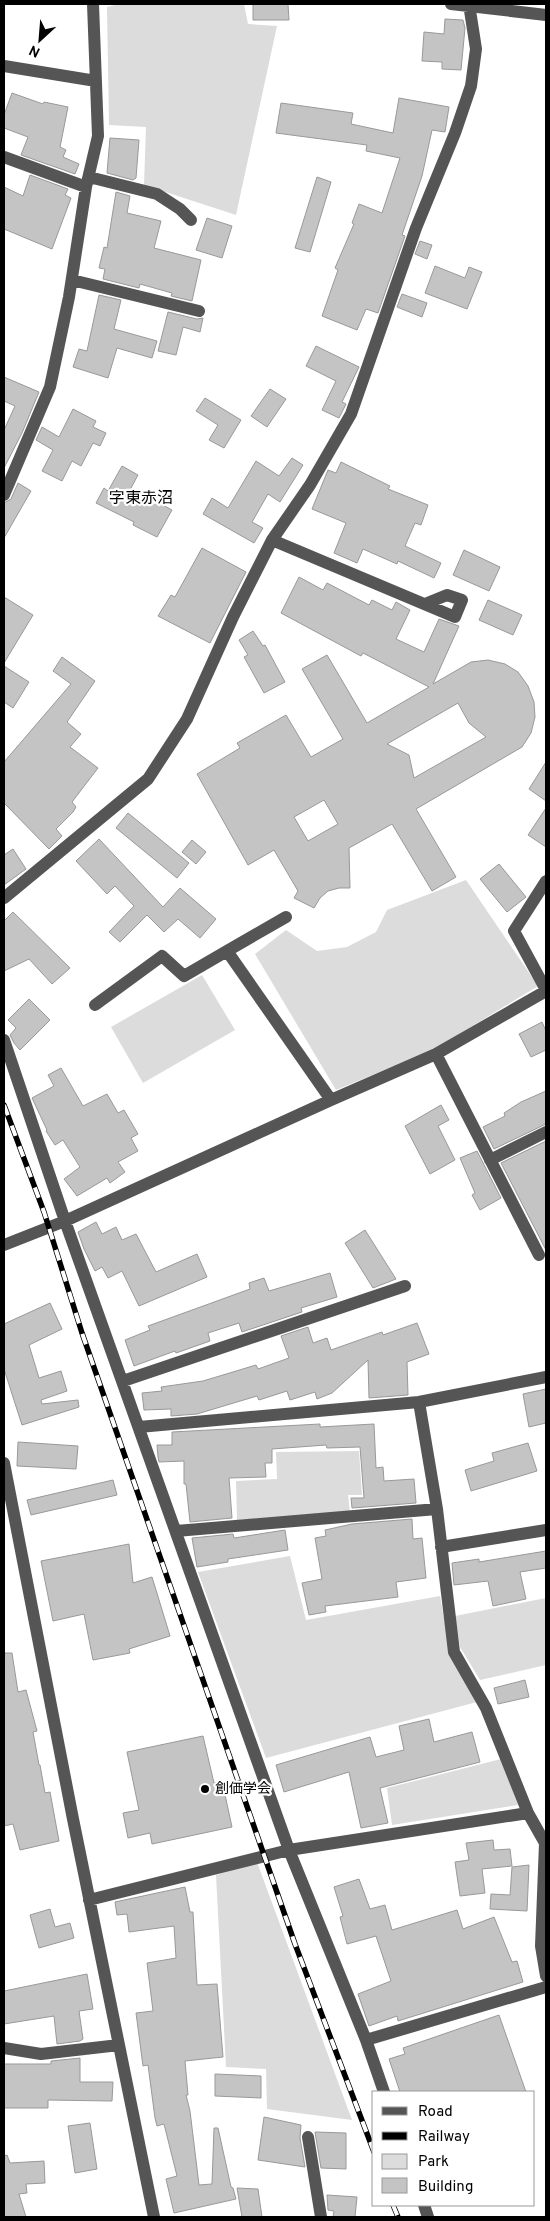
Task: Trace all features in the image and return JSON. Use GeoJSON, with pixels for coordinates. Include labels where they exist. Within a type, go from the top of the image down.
{"type":"FeatureCollection","features":[{"type":"Feature","properties":{"kind":"street"},"geometry":{"type":"LineString","coordinates":[[4,495],[50,386],[72,280],[87,182],[98,136],[90,4]]}},
{"type":"Feature","properties":{"kind":"street"},"geometry":{"type":"LineString","coordinates":[[451,4],[546,15]]}},
{"type":"Feature","properties":{"kind":"street"},"geometry":{"type":"LineString","coordinates":[[4,898],[148,779],[187,719],[233,617],[272,540],[310,485],[351,414],[416,228],[455,133],[470,86],[476,49],[469,5]]}},
{"type":"Feature","properties":{"kind":"street"},"geometry":{"type":"LineString","coordinates":[[4,66],[96,81]]}},
{"type":"Feature","properties":{"kind":"street"},"geometry":{"type":"LineString","coordinates":[[4,157],[87,182],[157,194],[180,209],[192,220]]}},
{"type":"Feature","properties":{"kind":"street"},"geometry":{"type":"LineString","coordinates":[[72,280],[199,311]]}},
{"type":"Feature","properties":{"kind":"street"},"geometry":{"type":"LineString","coordinates":[[272,540],[425,604]]}},
{"type":"Feature","properties":{"kind":"street"},"geometry":{"type":"LineString","coordinates":[[4,1245],[65,1221],[436,1054],[546,990],[514,931],[546,880]]}},
{"type":"Feature","properties":{"kind":"street"},"geometry":{"type":"LineString","coordinates":[[95,1005],[162,956],[184,976],[286,917]]}},
{"type":"Feature","properties":{"kind":"street"},"geometry":{"type":"LineString","coordinates":[[227,951],[331,1100]]}},
{"type":"Feature","properties":{"kind":"street"},"geometry":{"type":"LineString","coordinates":[[4,1040],[65,1221],[289,1850],[366,2040],[384,2091]]}},
{"type":"Feature","properties":{"kind":"street"},"geometry":{"type":"LineString","coordinates":[[436,1054],[539,1255]]}},
{"type":"Feature","properties":{"kind":"street"},"geometry":{"type":"LineString","coordinates":[[490,1160],[546,1132]]}},
{"type":"Feature","properties":{"kind":"street"},"geometry":{"type":"LineString","coordinates":[[123,1382],[405,1286]]}},
{"type":"Feature","properties":{"kind":"street"},"geometry":{"type":"LineString","coordinates":[[139,1427],[419,1402],[546,1377]]}},
{"type":"Feature","properties":{"kind":"street"},"geometry":{"type":"LineString","coordinates":[[419,1402],[437,1509],[454,1652],[486,1708],[528,1813],[546,1843],[541,1946],[546,1976]]}},
{"type":"Feature","properties":{"kind":"street"},"geometry":{"type":"LineString","coordinates":[[4,1463],[89,1900],[154,2217]]}},
{"type":"Feature","properties":{"kind":"street"},"geometry":{"type":"LineString","coordinates":[[176,1531],[437,1509]]}},
{"type":"Feature","properties":{"kind":"street"},"geometry":{"type":"LineString","coordinates":[[441,1547],[546,1530]]}},
{"type":"Feature","properties":{"kind":"street"},"geometry":{"type":"LineString","coordinates":[[89,1900],[289,1850],[528,1813]]}},
{"type":"Feature","properties":{"kind":"street"},"geometry":{"type":"LineString","coordinates":[[366,2040],[546,1987]]}},
{"type":"Feature","properties":{"kind":"street"},"geometry":{"type":"LineString","coordinates":[[4,2048],[41,2054],[119,2046]]}},
{"type":"Feature","properties":{"kind":"street"},"geometry":{"type":"LineString","coordinates":[[308,2137],[321,2217]]}},
{"type":"Feature","properties":{"kind":"green space"},"geometry":{"type":"Polygon","coordinates":[[[119,4],[244,4],[248,24],[277,26],[236,215],[144,185],[146,127],[109,125],[107,7],[119,4]]]}},
{"type":"Feature","properties":{"kind":"green space"},"geometry":{"type":"Polygon","coordinates":[[[466,880],[538,986],[433,1050],[336,1090],[255,954],[286,930],[317,951],[347,947],[376,932],[387,910],[466,880]]]}},
{"type":"Feature","properties":{"kind":"green space"},"geometry":{"type":"Polygon","coordinates":[[[202,975],[235,1030],[143,1083],[111,1027],[202,975]]]}},
{"type":"Feature","properties":{"kind":"green space"},"geometry":{"type":"Polygon","coordinates":[[[359,1451],[362,1495],[348,1495],[350,1513],[237,1520],[236,1481],[277,1479],[276,1452],[359,1451]]]}},
{"type":"Feature","properties":{"kind":"green space"},"geometry":{"type":"Polygon","coordinates":[[[290,1556],[306,1620],[440,1596],[450,1653],[477,1702],[266,1758],[198,1572],[290,1556]]]}},
{"type":"Feature","properties":{"kind":"green space"},"geometry":{"type":"Polygon","coordinates":[[[546,1598],[546,1665],[480,1680],[460,1647],[455,1616],[546,1598]]]}},
{"type":"Feature","properties":{"kind":"green space"},"geometry":{"type":"Polygon","coordinates":[[[501,1759],[518,1805],[392,1825],[387,1788],[501,1759]]]}},
{"type":"Feature","properties":{"kind":"green space"},"geometry":{"type":"Polygon","coordinates":[[[257,1862],[352,2120],[267,2109],[266,2069],[226,2067],[216,1875],[257,1862]]]}},
{"type":"Feature","properties":{"kind":"building"},"geometry":{"type":"Polygon","coordinates":[[[253,4],[288,4],[289,20],[253,20],[253,4]]]}},
{"type":"Feature","properties":{"kind":"building"},"geometry":{"type":"Polygon","coordinates":[[[445,19],[463,20],[465,28],[461,70],[442,69],[442,62],[422,61],[424,32],[444,34],[445,19]]]}},
{"type":"Feature","properties":{"kind":"building"},"geometry":{"type":"Polygon","coordinates":[[[12,93],[43,104],[44,102],[68,107],[60,147],[66,150],[63,157],[79,164],[75,174],[21,155],[28,137],[4,128],[4,115],[12,93]]]}},
{"type":"Feature","properties":{"kind":"building"},"geometry":{"type":"Polygon","coordinates":[[[399,98],[449,107],[445,132],[432,130],[422,176],[402,235],[405,236],[378,313],[366,309],[357,330],[322,316],[338,270],[335,268],[354,224],[352,223],[359,204],[382,213],[400,158],[366,151],[367,145],[276,133],[281,103],[353,113],[351,124],[393,133],[399,98]]]}},
{"type":"Feature","properties":{"kind":"building"},"geometry":{"type":"Polygon","coordinates":[[[110,138],[139,140],[136,178],[133,180],[107,173],[110,138]]]}},
{"type":"Feature","properties":{"kind":"building"},"geometry":{"type":"Polygon","coordinates":[[[30,175],[68,189],[65,195],[71,198],[52,249],[4,229],[4,187],[23,196],[30,175]]]}},
{"type":"Feature","properties":{"kind":"building"},"geometry":{"type":"Polygon","coordinates":[[[317,177],[331,182],[310,252],[295,248],[317,177]]]}},
{"type":"Feature","properties":{"kind":"building"},"geometry":{"type":"Polygon","coordinates":[[[116,192],[130,196],[127,213],[161,221],[154,248],[201,260],[192,301],[171,296],[172,293],[140,284],[139,288],[103,279],[105,269],[99,268],[104,247],[107,248],[116,192]]]}},
{"type":"Feature","properties":{"kind":"building"},"geometry":{"type":"Polygon","coordinates":[[[207,218],[232,226],[222,258],[196,250],[207,218]]]}},
{"type":"Feature","properties":{"kind":"building"},"geometry":{"type":"Polygon","coordinates":[[[420,241],[432,245],[427,259],[415,254],[420,241]]]}},
{"type":"Feature","properties":{"kind":"building"},"geometry":{"type":"Polygon","coordinates":[[[435,266],[465,278],[469,267],[482,272],[467,309],[425,293],[435,266]]]}},
{"type":"Feature","properties":{"kind":"building"},"geometry":{"type":"Polygon","coordinates":[[[402,294],[427,303],[422,317],[397,307],[402,294]]]}},
{"type":"Feature","properties":{"kind":"building"},"geometry":{"type":"Polygon","coordinates":[[[99,295],[121,300],[114,329],[157,341],[152,358],[117,348],[108,378],[73,367],[79,349],[87,351],[99,295]]]}},
{"type":"Feature","properties":{"kind":"building"},"geometry":{"type":"Polygon","coordinates":[[[168,312],[197,319],[203,318],[200,332],[183,327],[176,355],[158,351],[168,312]]]}},
{"type":"Feature","properties":{"kind":"building"},"geometry":{"type":"Polygon","coordinates":[[[316,346],[359,367],[342,402],[346,404],[339,418],[322,410],[336,381],[306,366],[316,346]]]}},
{"type":"Feature","properties":{"kind":"building"},"geometry":{"type":"Polygon","coordinates":[[[4,377],[39,392],[22,433],[4,468],[4,430],[15,406],[4,401],[4,377]]]}},
{"type":"Feature","properties":{"kind":"building"},"geometry":{"type":"Polygon","coordinates":[[[270,389],[286,399],[267,427],[251,416],[270,389]]]}},
{"type":"Feature","properties":{"kind":"building"},"geometry":{"type":"Polygon","coordinates":[[[205,398],[241,420],[224,448],[209,440],[218,425],[196,411],[205,398]]]}},
{"type":"Feature","properties":{"kind":"building"},"geometry":{"type":"Polygon","coordinates":[[[73,409],[96,421],[93,427],[106,433],[100,446],[93,443],[81,466],[72,461],[62,481],[42,471],[53,450],[36,440],[42,427],[59,437],[73,409]]]}},
{"type":"Feature","properties":{"kind":"building"},"geometry":{"type":"Polygon","coordinates":[[[292,458],[303,465],[280,502],[268,494],[252,522],[263,528],[254,543],[203,514],[212,498],[228,508],[256,461],[279,476],[292,458]]]}},
{"type":"Feature","properties":{"kind":"building"},"geometry":{"type":"Polygon","coordinates":[[[341,462],[390,486],[388,489],[428,505],[421,525],[415,523],[405,546],[441,563],[434,578],[398,561],[397,564],[363,549],[357,563],[334,553],[346,523],[312,509],[328,470],[336,473],[341,462]]]}},
{"type":"Feature","properties":{"kind":"building"},"geometry":{"type":"Polygon","coordinates":[[[122,466],[138,475],[131,488],[172,510],[157,537],[133,525],[134,522],[96,503],[104,488],[108,491],[122,466]]]}},
{"type":"Feature","properties":{"kind":"building"},"geometry":{"type":"Polygon","coordinates":[[[18,483],[31,491],[4,538],[4,503],[11,499],[18,483]]]}},
{"type":"Feature","properties":{"kind":"building"},"geometry":{"type":"Polygon","coordinates":[[[202,548],[246,572],[210,643],[158,616],[171,595],[175,597],[202,548]]]}},
{"type":"Feature","properties":{"kind":"building"},"geometry":{"type":"Polygon","coordinates":[[[464,550],[500,567],[489,591],[453,575],[464,550]]]}},
{"type":"Feature","properties":{"kind":"building"},"geometry":{"type":"Polygon","coordinates":[[[299,577],[323,590],[327,583],[369,605],[372,600],[392,610],[396,602],[410,610],[396,639],[424,652],[439,619],[459,626],[433,684],[471,662],[488,660],[505,664],[518,672],[528,686],[534,702],[535,717],[531,733],[522,747],[416,809],[456,877],[432,891],[392,824],[349,848],[350,888],[328,891],[320,898],[314,908],[294,898],[298,891],[274,850],[248,865],[197,774],[240,748],[237,743],[286,715],[311,757],[343,739],[302,669],[327,655],[367,723],[429,687],[363,653],[361,656],[281,613],[299,577]],[[458,703],[387,744],[409,755],[414,778],[486,737],[469,723],[458,703]],[[324,800],[294,817],[308,841],[338,824],[324,800]]]}},
{"type":"Feature","properties":{"kind":"building"},"geometry":{"type":"Polygon","coordinates":[[[4,597],[33,615],[4,663],[4,597]]]}},
{"type":"Feature","properties":{"kind":"building"},"geometry":{"type":"Polygon","coordinates":[[[488,600],[522,615],[513,635],[479,620],[488,600]]]}},
{"type":"Feature","properties":{"kind":"building"},"geometry":{"type":"Polygon","coordinates":[[[253,631],[263,646],[265,645],[285,682],[264,693],[244,657],[248,655],[239,640],[253,631]]]}},
{"type":"Feature","properties":{"kind":"building"},"geometry":{"type":"Polygon","coordinates":[[[62,657],[95,681],[67,722],[81,734],[70,747],[98,768],[72,802],[76,807],[56,829],[62,836],[49,849],[4,803],[4,762],[71,684],[53,671],[62,657]]]}},
{"type":"Feature","properties":{"kind":"building"},"geometry":{"type":"Polygon","coordinates":[[[4,666],[29,682],[13,708],[4,702],[4,666]]]}},
{"type":"Feature","properties":{"kind":"building"},"geometry":{"type":"Polygon","coordinates":[[[546,762],[546,801],[529,789],[546,762]]]}},
{"type":"Feature","properties":{"kind":"building"},"geometry":{"type":"Polygon","coordinates":[[[546,808],[546,847],[528,835],[546,808]]]}},
{"type":"Feature","properties":{"kind":"building"},"geometry":{"type":"Polygon","coordinates":[[[128,813],[189,863],[177,878],[116,828],[128,813]]]}},
{"type":"Feature","properties":{"kind":"building"},"geometry":{"type":"Polygon","coordinates":[[[99,839],[163,907],[180,888],[216,919],[200,938],[178,919],[164,932],[147,915],[120,942],[109,932],[134,906],[115,886],[107,894],[76,861],[99,839]]]}},
{"type":"Feature","properties":{"kind":"building"},"geometry":{"type":"Polygon","coordinates":[[[192,840],[206,852],[196,864],[182,852],[192,840]]]}},
{"type":"Feature","properties":{"kind":"building"},"geometry":{"type":"Polygon","coordinates":[[[13,849],[26,869],[4,885],[4,855],[13,849]]]}},
{"type":"Feature","properties":{"kind":"building"},"geometry":{"type":"Polygon","coordinates":[[[499,864],[526,897],[507,912],[480,879],[499,864]]]}},
{"type":"Feature","properties":{"kind":"building"},"geometry":{"type":"Polygon","coordinates":[[[13,912],[70,968],[52,984],[29,959],[4,971],[4,921],[13,912]]]}},
{"type":"Feature","properties":{"kind":"building"},"geometry":{"type":"Polygon","coordinates":[[[29,999],[50,1020],[20,1050],[10,1035],[16,1028],[8,1020],[29,999]]]}},
{"type":"Feature","properties":{"kind":"building"},"geometry":{"type":"Polygon","coordinates":[[[542,1022],[546,1031],[546,1050],[531,1057],[519,1034],[542,1022]]]}},
{"type":"Feature","properties":{"kind":"building"},"geometry":{"type":"Polygon","coordinates":[[[61,1068],[83,1106],[107,1094],[118,1113],[124,1110],[138,1134],[131,1138],[138,1151],[118,1162],[125,1172],[110,1183],[107,1178],[77,1196],[64,1179],[80,1167],[63,1140],[55,1145],[46,1131],[32,1098],[54,1086],[48,1075],[61,1068]]]}},
{"type":"Feature","properties":{"kind":"building"},"geometry":{"type":"Polygon","coordinates":[[[546,1091],[546,1124],[494,1149],[483,1127],[505,1116],[504,1113],[521,1102],[546,1091]]]}},
{"type":"Feature","properties":{"kind":"building"},"geometry":{"type":"Polygon","coordinates":[[[441,1105],[449,1120],[438,1126],[455,1160],[430,1174],[405,1126],[441,1105]]]}},
{"type":"Feature","properties":{"kind":"building"},"geometry":{"type":"Polygon","coordinates":[[[546,1141],[546,1250],[501,1163],[546,1141]]]}},
{"type":"Feature","properties":{"kind":"building"},"geometry":{"type":"Polygon","coordinates":[[[477,1151],[501,1198],[480,1210],[472,1195],[475,1193],[460,1158],[477,1151]]]}},
{"type":"Feature","properties":{"kind":"building"},"geometry":{"type":"Polygon","coordinates":[[[96,1222],[102,1234],[116,1227],[122,1240],[136,1234],[156,1272],[197,1254],[207,1277],[139,1306],[122,1271],[108,1278],[102,1267],[95,1271],[78,1232],[96,1222]]]}},
{"type":"Feature","properties":{"kind":"building"},"geometry":{"type":"Polygon","coordinates":[[[365,1230],[396,1279],[373,1288],[345,1243],[365,1230]]]}},
{"type":"Feature","properties":{"kind":"building"},"geometry":{"type":"Polygon","coordinates":[[[330,1273],[337,1297],[301,1308],[302,1312],[242,1332],[239,1323],[208,1333],[210,1341],[134,1366],[125,1340],[150,1330],[148,1326],[250,1289],[249,1283],[264,1278],[269,1291],[330,1273]]]}},
{"type":"Feature","properties":{"kind":"building"},"geometry":{"type":"Polygon","coordinates":[[[50,1303],[62,1329],[29,1345],[39,1378],[61,1371],[67,1391],[41,1400],[42,1404],[78,1400],[79,1407],[22,1425],[4,1369],[4,1324],[50,1303]]]}},
{"type":"Feature","properties":{"kind":"building"},"geometry":{"type":"Polygon","coordinates":[[[417,1323],[429,1354],[407,1362],[408,1395],[369,1398],[368,1360],[332,1393],[317,1399],[315,1392],[290,1400],[287,1391],[259,1400],[257,1396],[197,1414],[171,1416],[171,1409],[144,1410],[142,1393],[162,1391],[161,1387],[203,1381],[256,1365],[258,1369],[289,1358],[281,1336],[308,1327],[313,1343],[327,1338],[331,1350],[382,1332],[383,1335],[417,1323]]]}},
{"type":"Feature","properties":{"kind":"building"},"geometry":{"type":"Polygon","coordinates":[[[546,1389],[546,1423],[529,1427],[523,1394],[546,1389]]]}},
{"type":"Feature","properties":{"kind":"building"},"geometry":{"type":"Polygon","coordinates":[[[320,1424],[320,1427],[374,1424],[376,1468],[383,1467],[384,1481],[414,1479],[416,1503],[352,1508],[351,1498],[364,1498],[360,1447],[327,1448],[326,1445],[272,1449],[272,1463],[265,1463],[266,1477],[229,1478],[232,1518],[190,1522],[186,1484],[184,1484],[184,1461],[159,1462],[157,1445],[172,1445],[172,1432],[320,1424]]]}},
{"type":"Feature","properties":{"kind":"building"},"geometry":{"type":"Polygon","coordinates":[[[18,1442],[78,1446],[76,1469],[17,1466],[18,1442]]]}},
{"type":"Feature","properties":{"kind":"building"},"geometry":{"type":"Polygon","coordinates":[[[528,1443],[537,1471],[471,1491],[465,1470],[494,1461],[492,1453],[528,1443]]]}},
{"type":"Feature","properties":{"kind":"building"},"geometry":{"type":"Polygon","coordinates":[[[113,1480],[117,1495],[31,1515],[27,1500],[113,1480]]]}},
{"type":"Feature","properties":{"kind":"building"},"geometry":{"type":"Polygon","coordinates":[[[412,1519],[413,1539],[422,1538],[426,1578],[396,1582],[398,1597],[325,1606],[326,1612],[309,1615],[302,1583],[322,1579],[315,1538],[326,1536],[325,1530],[352,1524],[412,1519]]]}},
{"type":"Feature","properties":{"kind":"building"},"geometry":{"type":"Polygon","coordinates":[[[285,1530],[288,1550],[228,1559],[228,1562],[197,1567],[192,1538],[233,1534],[234,1538],[285,1530]]]}},
{"type":"Feature","properties":{"kind":"building"},"geometry":{"type":"Polygon","coordinates":[[[129,1544],[133,1583],[152,1577],[170,1636],[129,1649],[130,1653],[93,1660],[84,1614],[53,1621],[41,1561],[129,1544]]]}},
{"type":"Feature","properties":{"kind":"building"},"geometry":{"type":"Polygon","coordinates":[[[546,1551],[546,1568],[520,1572],[526,1599],[493,1606],[488,1581],[454,1585],[452,1563],[479,1559],[479,1562],[546,1551]]]}},
{"type":"Feature","properties":{"kind":"building"},"geometry":{"type":"Polygon","coordinates":[[[4,1653],[12,1653],[18,1692],[26,1690],[37,1731],[33,1732],[45,1793],[50,1792],[59,1841],[20,1850],[13,1824],[4,1826],[4,1653]]]}},
{"type":"Feature","properties":{"kind":"building"},"geometry":{"type":"Polygon","coordinates":[[[525,1680],[529,1697],[498,1704],[494,1688],[525,1680]]]}},
{"type":"Feature","properties":{"kind":"building"},"geometry":{"type":"Polygon","coordinates":[[[429,1719],[434,1742],[472,1732],[480,1762],[380,1788],[388,1823],[361,1828],[349,1772],[284,1792],[276,1765],[370,1737],[376,1757],[404,1750],[399,1726],[429,1719]]]}},
{"type":"Feature","properties":{"kind":"building","name":"創価学会"},"geometry":{"type":"Polygon","coordinates":[[[203,1736],[214,1783],[222,1781],[232,1827],[152,1844],[150,1833],[128,1838],[123,1813],[139,1810],[127,1752],[203,1736]]]}},
{"type":"Feature","properties":{"kind":"building"},"geometry":{"type":"Polygon","coordinates":[[[493,1840],[494,1850],[510,1849],[512,1866],[482,1869],[485,1893],[460,1896],[455,1862],[469,1860],[466,1843],[493,1840]]]}},
{"type":"Feature","properties":{"kind":"building"},"geometry":{"type":"Polygon","coordinates":[[[529,1865],[527,1911],[490,1909],[491,1894],[510,1895],[512,1867],[529,1865]]]}},
{"type":"Feature","properties":{"kind":"building"},"geometry":{"type":"Polygon","coordinates":[[[359,1879],[370,1909],[385,1905],[392,1930],[457,1910],[463,1929],[494,1917],[512,1962],[517,1961],[523,1982],[398,2021],[397,2016],[369,2026],[358,1994],[391,1981],[376,1936],[347,1944],[340,1917],[343,1916],[334,1887],[359,1879]]]}},
{"type":"Feature","properties":{"kind":"building"},"geometry":{"type":"Polygon","coordinates":[[[185,1887],[190,1912],[193,1912],[197,1985],[217,1984],[223,2057],[185,2061],[188,2095],[186,2095],[190,2111],[199,2185],[212,2184],[214,2128],[218,2128],[231,2187],[236,2199],[174,2213],[166,2179],[177,2176],[164,2124],[157,2126],[148,2065],[143,2066],[136,2013],[153,2011],[147,1963],[176,1958],[174,1926],[129,1932],[127,1914],[117,1915],[115,1902],[185,1887]]]}},
{"type":"Feature","properties":{"kind":"building"},"geometry":{"type":"Polygon","coordinates":[[[50,1909],[55,1927],[70,1923],[74,1938],[39,1948],[30,1915],[50,1909]]]}},
{"type":"Feature","properties":{"kind":"building"},"geometry":{"type":"Polygon","coordinates":[[[87,1974],[93,2009],[79,2011],[83,2039],[80,2041],[57,2044],[54,2016],[4,2024],[4,1991],[87,1974]]]}},
{"type":"Feature","properties":{"kind":"building"},"geometry":{"type":"Polygon","coordinates":[[[499,2015],[526,2091],[400,2091],[389,2059],[405,2054],[403,2048],[499,2015]]]}},
{"type":"Feature","properties":{"kind":"building"},"geometry":{"type":"Polygon","coordinates":[[[80,2058],[80,2082],[113,2082],[112,2101],[48,2100],[48,2108],[4,2108],[4,2064],[51,2064],[51,2061],[80,2058]]]}},
{"type":"Feature","properties":{"kind":"building"},"geometry":{"type":"Polygon","coordinates":[[[215,2074],[261,2076],[261,2098],[215,2096],[215,2074]]]}},
{"type":"Feature","properties":{"kind":"building"},"geometry":{"type":"Polygon","coordinates":[[[264,2117],[301,2125],[300,2138],[305,2167],[258,2160],[264,2117]]]}},
{"type":"Feature","properties":{"kind":"building"},"geometry":{"type":"Polygon","coordinates":[[[90,2123],[97,2169],[75,2173],[68,2126],[90,2123]]]}},
{"type":"Feature","properties":{"kind":"building"},"geometry":{"type":"Polygon","coordinates":[[[315,2132],[346,2133],[346,2169],[321,2168],[315,2132]]]}},
{"type":"Feature","properties":{"kind":"building"},"geometry":{"type":"Polygon","coordinates":[[[7,2155],[10,2163],[44,2161],[45,2183],[26,2184],[27,2193],[19,2194],[26,2217],[4,2217],[4,2156],[7,2155]]]}},
{"type":"Feature","properties":{"kind":"building"},"geometry":{"type":"Polygon","coordinates":[[[237,2188],[258,2189],[262,2217],[242,2217],[237,2188]]]}},
{"type":"Feature","properties":{"kind":"building"},"geometry":{"type":"Polygon","coordinates":[[[327,2195],[357,2197],[355,2217],[333,2217],[334,2211],[328,2210],[327,2195]]]}},
{"type":"Feature","properties":{"kind":"railway"},"geometry":{"type":"LineString","coordinates":[[4,1105],[44,1212],[82,1333],[295,1944],[372,2147]]}},
{"type":"Feature","properties":{"kind":"railway"},"geometry":{"type":"LineString","coordinates":[[393,2206],[398,2217]]}},
{"type":"Feature","properties":{"kind":"place","name":"創価学会"},"geometry":{"type":"Point","coordinates":[205,1789]}},
{"type":"Feature","properties":{"kind":"district","name":"字東赤沼"},"geometry":{"type":"Point","coordinates":[141,499]}}]}
